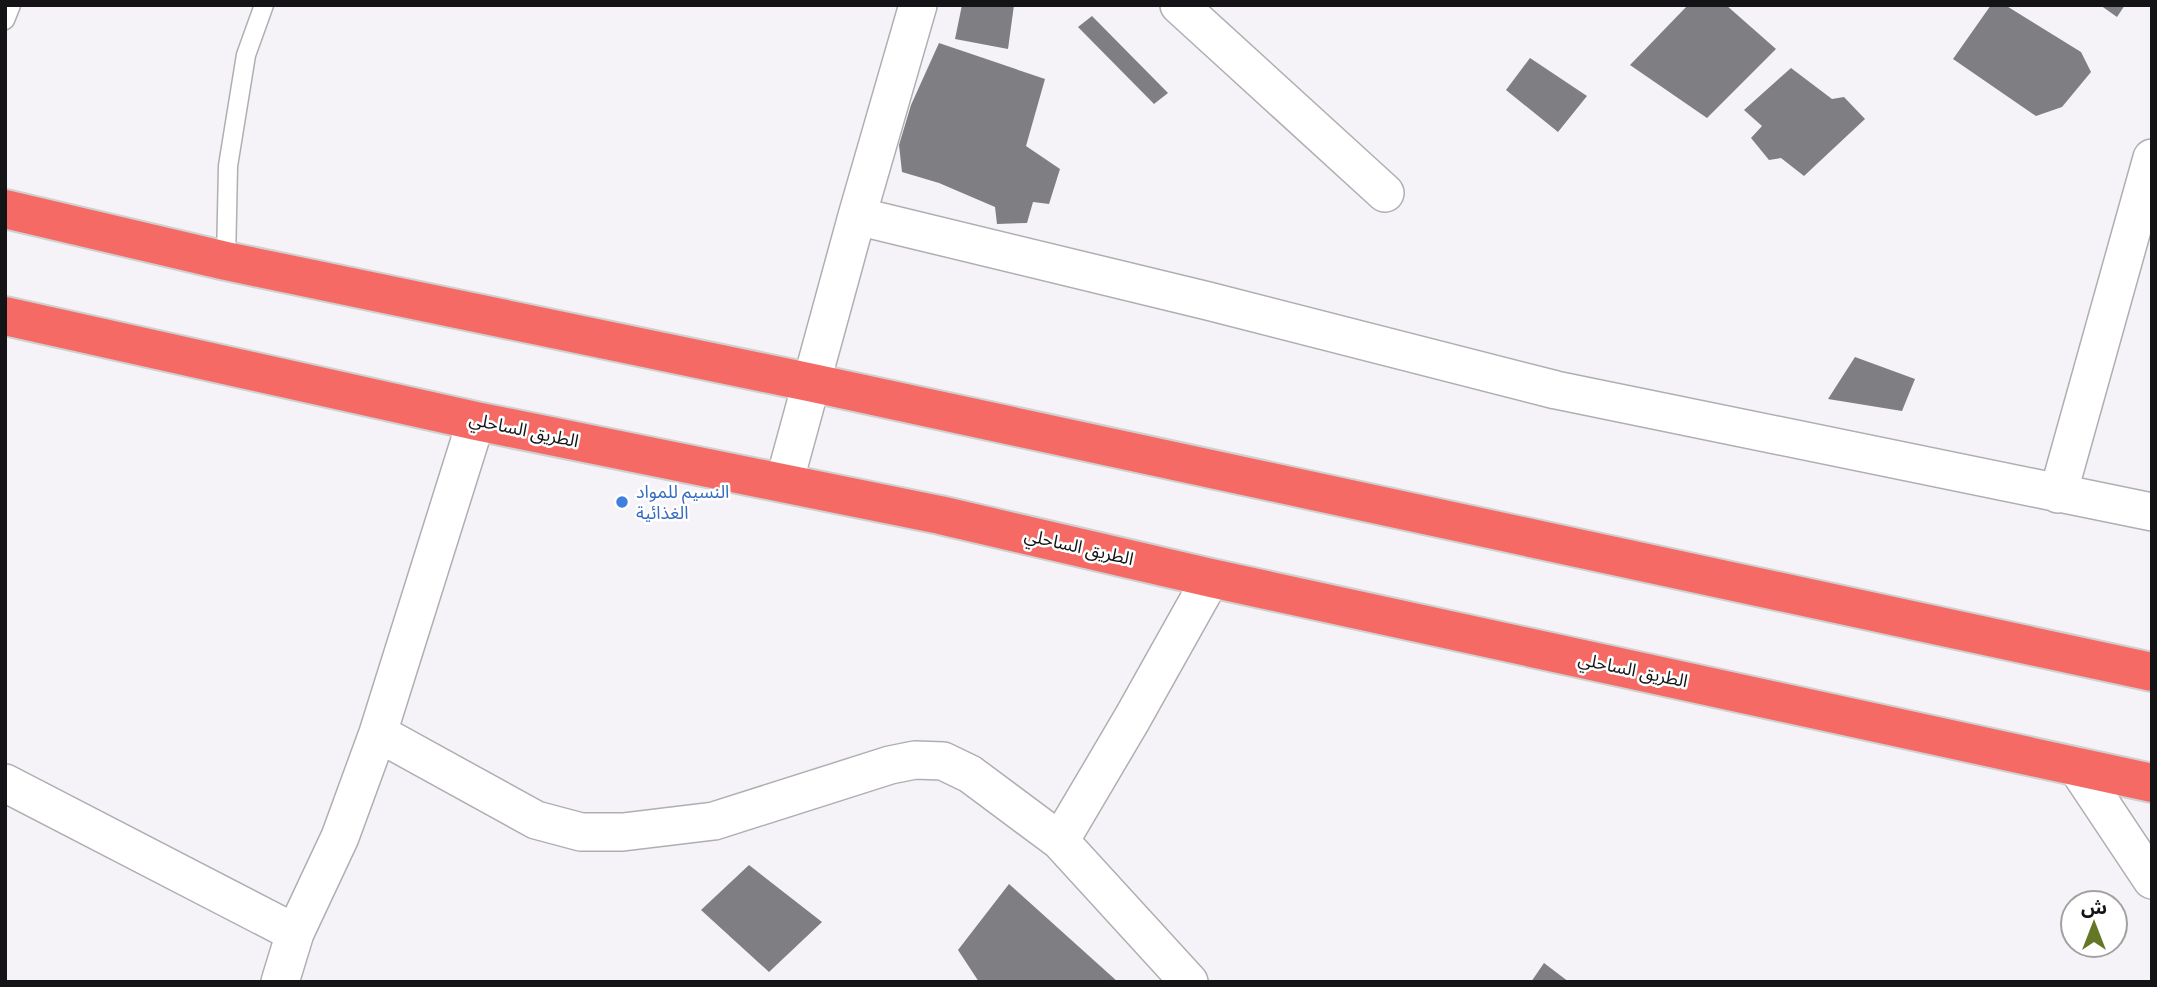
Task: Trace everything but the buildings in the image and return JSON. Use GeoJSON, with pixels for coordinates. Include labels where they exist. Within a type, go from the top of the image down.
{"type":"FeatureCollection","features":[{"type":"Feature","properties":{"kind":"highway"},"geometry":{"type":"LineString","coordinates":[[5,209],[226,261],[813,383],[2152,673]]}},
{"type":"Feature","properties":{"kind":"highway","name":"الطريق الساحلي"},"geometry":{"type":"LineString","coordinates":[[5,316],[476,421],[940,515],[1211,578],[2152,783]]}},
{"type":"Feature","properties":{"kind":"street"},"geometry":{"type":"LineString","coordinates":[[785,484],[857,216],[918,5]]}},
{"type":"Feature","properties":{"kind":"street"},"geometry":{"type":"LineString","coordinates":[[1179,5],[1385,193]]}},
{"type":"Feature","properties":{"kind":"street"},"geometry":{"type":"LineString","coordinates":[[2058,494],[2152,158]]}},
{"type":"Feature","properties":{"kind":"street"},"geometry":{"type":"LineString","coordinates":[[857,216],[1208,301],[1556,390],[2152,512]]}},
{"type":"Feature","properties":{"kind":"street"},"geometry":{"type":"LineString","coordinates":[[280,982],[295,933],[340,837],[378,733],[476,421]]}},
{"type":"Feature","properties":{"kind":"street"},"geometry":{"type":"LineString","coordinates":[[1060,841],[1211,578]]}},
{"type":"Feature","properties":{"kind":"street"},"geometry":{"type":"LineString","coordinates":[[378,733],[536,820],[581,832],[623,832],[715,821],[890,765],[915,760],[943,761],[970,774],[1060,841],[1189,982]]}},
{"type":"Feature","properties":{"kind":"street"},"geometry":{"type":"LineString","coordinates":[[2076,766],[2152,880]]}},
{"type":"Feature","properties":{"kind":"street"},"geometry":{"type":"LineString","coordinates":[[5,783],[295,933]]}},
{"type":"Feature","properties":{"kind":"lane"},"geometry":{"type":"LineString","coordinates":[[5,20],[11,5]]}},
{"type":"Feature","properties":{"kind":"lane"},"geometry":{"type":"LineString","coordinates":[[226,261],[228,166],[246,55],[264,5]]}},
{"type":"Feature","properties":{"kind":"place","name":"النسيم للمواد الغذائية"},"geometry":{"type":"Point","coordinates":[622,502]}}]}
